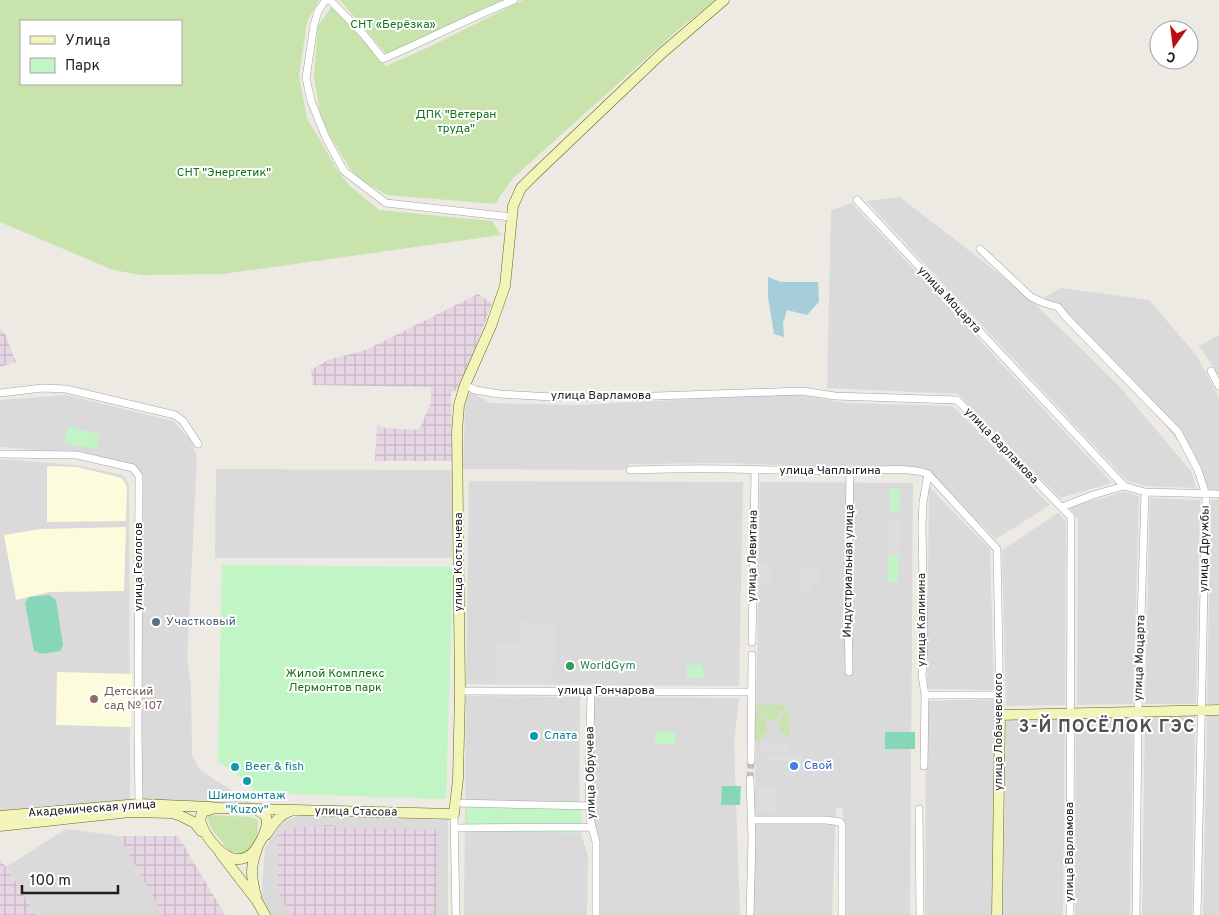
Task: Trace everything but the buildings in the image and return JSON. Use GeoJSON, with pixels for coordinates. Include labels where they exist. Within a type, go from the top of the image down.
{"type":"FeatureCollection","features":[{"type":"Feature","properties":{"kind":"street"},"geometry":{"type":"LineString","coordinates":[[326,0],[318,11],[314,25],[306,78],[311,101],[326,138],[344,171],[386,203],[511,217]]}},
{"type":"Feature","properties":{"kind":"street"},"geometry":{"type":"LineString","coordinates":[[330,0],[364,35],[383,59],[480,13],[514,0]]}},
{"type":"Feature","properties":{"kind":"street","name":"улица Костычева"},"geometry":{"type":"LineString","coordinates":[[456,915],[454,814],[460,690],[457,432],[459,405],[465,385],[491,326],[505,286],[513,206],[519,193],[532,177],[661,54],[724,0]]}},
{"type":"Feature","properties":{"kind":"street","name":"улица Моцарта"},"geometry":{"type":"LineString","coordinates":[[857,200],[1124,486]]}},
{"type":"Feature","properties":{"kind":"street","name":"улица Дружбы"},"geometry":{"type":"LineString","coordinates":[[980,249],[1031,297],[1058,307],[1178,432],[1198,470],[1206,495],[1198,915]]}},
{"type":"Feature","properties":{"kind":"street"},"geometry":{"type":"LineString","coordinates":[[1211,371],[1219,386]]}},
{"type":"Feature","properties":{"kind":"street","name":"улица Варламова"},"geometry":{"type":"LineString","coordinates":[[465,385],[475,390],[492,393],[553,397],[628,397],[802,391],[835,396],[956,400],[1071,517],[1070,915]]}},
{"type":"Feature","properties":{"kind":"street"},"geometry":{"type":"LineString","coordinates":[[0,393],[42,388],[66,389],[175,415],[183,421],[198,444]]}},
{"type":"Feature","properties":{"kind":"street","name":"улица Геологов"},"geometry":{"type":"LineString","coordinates":[[0,454],[77,455],[134,468],[139,476],[139,804]]}},
{"type":"Feature","properties":{"kind":"street","name":"улица Чаплыгина"},"geometry":{"type":"LineString","coordinates":[[630,470],[919,470],[928,474]]}},
{"type":"Feature","properties":{"kind":"street","name":"улица Левитана"},"geometry":{"type":"LineString","coordinates":[[752,642],[755,471]]}},
{"type":"Feature","properties":{"kind":"street","name":"Индустриальная улица"},"geometry":{"type":"LineString","coordinates":[[849,672],[850,471]]}},
{"type":"Feature","properties":{"kind":"street","name":"улица Лобачевского"},"geometry":{"type":"LineString","coordinates":[[928,474],[996,549],[1000,696],[997,915]]}},
{"type":"Feature","properties":{"kind":"street","name":"улица Калинина"},"geometry":{"type":"LineString","coordinates":[[924,766],[925,695],[922,676],[924,645],[922,526],[923,502],[928,474]]}},
{"type":"Feature","properties":{"kind":"street"},"geometry":{"type":"LineString","coordinates":[[1062,507],[1124,486],[1145,492],[1219,494]]}},
{"type":"Feature","properties":{"kind":"street","name":"улица Моцарта"},"geometry":{"type":"LineString","coordinates":[[1136,915],[1138,712],[1145,492]]}},
{"type":"Feature","properties":{"kind":"street"},"geometry":{"type":"LineString","coordinates":[[751,761],[752,655]]}},
{"type":"Feature","properties":{"kind":"street","name":"улица Гончарова"},"geometry":{"type":"LineString","coordinates":[[460,690],[752,692]]}},
{"type":"Feature","properties":{"kind":"street","name":"улица Обручева"},"geometry":{"type":"LineString","coordinates":[[591,691],[590,806],[596,848],[596,915]]}},
{"type":"Feature","properties":{"kind":"street"},"geometry":{"type":"LineString","coordinates":[[925,695],[1000,696]]}},
{"type":"Feature","properties":{"kind":"street"},"geometry":{"type":"LineString","coordinates":[[1000,715],[1219,710]]}},
{"type":"Feature","properties":{"kind":"street"},"geometry":{"type":"LineString","coordinates":[[750,779],[750,915]]}},
{"type":"Feature","properties":{"kind":"street"},"geometry":{"type":"LineString","coordinates":[[456,803],[590,806]]}},
{"type":"Feature","properties":{"kind":"street","name":"Академическая улица"},"geometry":{"type":"LineString","coordinates":[[0,816],[139,804],[187,805],[215,808]]}},
{"type":"Feature","properties":{"kind":"street"},"geometry":{"type":"LineString","coordinates":[[258,901],[209,839],[201,824],[200,816],[206,809],[257,810],[265,814],[267,819],[264,833],[253,862],[251,876],[258,901],[265,915]]}},
{"type":"Feature","properties":{"kind":"street"},"geometry":{"type":"LineString","coordinates":[[919,809],[920,915]]}},
{"type":"Feature","properties":{"kind":"street","name":"улица Стасова"},"geometry":{"type":"LineString","coordinates":[[257,810],[454,814]]}},
{"type":"Feature","properties":{"kind":"street"},"geometry":{"type":"LineString","coordinates":[[0,826],[130,812],[179,814],[195,823],[220,851],[229,856],[245,858],[253,854],[278,817],[285,812],[297,810]]}},
{"type":"Feature","properties":{"kind":"street"},"geometry":{"type":"LineString","coordinates":[[751,820],[826,820],[840,822],[842,825],[842,915]]}},
{"type":"Feature","properties":{"kind":"street"},"geometry":{"type":"LineString","coordinates":[[455,828],[592,827]]}},
{"type":"Feature","properties":{"kind":"shaded area"},"geometry":{"type":"Polygon","coordinates":[[[900,197],[1025,294],[1118,385],[1191,471],[1196,488],[1146,486],[1127,481],[866,201],[900,197]]]}},
{"type":"Feature","properties":{"kind":"shaded area"},"geometry":{"type":"Polygon","coordinates":[[[852,203],[1112,483],[1060,498],[958,394],[827,388],[831,210],[852,203]]]}},
{"type":"Feature","properties":{"kind":"shaded area"},"geometry":{"type":"Polygon","coordinates":[[[1061,288],[1149,300],[1197,356],[1219,397],[1219,493],[1211,494],[1200,469],[1127,377],[1045,297],[1061,288]]]}},
{"type":"Feature","properties":{"kind":"shaded area"},"geometry":{"type":"Polygon","coordinates":[[[478,294],[492,303],[460,388],[451,393],[452,461],[375,461],[377,425],[384,428],[419,430],[431,403],[431,387],[313,385],[311,370],[328,360],[366,350],[478,294]]]}},
{"type":"Feature","properties":{"kind":"shaded area"},"geometry":{"type":"Polygon","coordinates":[[[0,329],[5,334],[16,362],[0,367],[0,329]]]}},
{"type":"Feature","properties":{"kind":"shaded area"},"geometry":{"type":"Polygon","coordinates":[[[1219,335],[1219,376],[1199,346],[1219,335]]]}},
{"type":"Feature","properties":{"kind":"shaded area"},"geometry":{"type":"Polygon","coordinates":[[[469,391],[490,403],[578,405],[794,394],[846,403],[953,406],[1050,505],[996,539],[924,468],[847,468],[729,463],[630,464],[624,470],[463,469],[465,406],[469,391]]]}},
{"type":"Feature","properties":{"kind":"shaded area"},"geometry":{"type":"Polygon","coordinates":[[[66,395],[173,421],[192,441],[197,458],[187,659],[191,686],[192,755],[200,770],[251,803],[142,801],[141,481],[129,465],[78,453],[0,447],[0,400],[66,395]]]}},
{"type":"Feature","properties":{"kind":"shaded area"},"geometry":{"type":"Polygon","coordinates":[[[0,459],[76,465],[123,475],[129,485],[130,802],[0,814],[0,459]]]}},
{"type":"Feature","properties":{"kind":"shaded area"},"geometry":{"type":"Polygon","coordinates":[[[47,466],[77,467],[122,478],[127,487],[126,521],[47,522],[47,466]]]}},
{"type":"Feature","properties":{"kind":"shaded area"},"geometry":{"type":"Polygon","coordinates":[[[216,469],[452,470],[452,558],[215,558],[216,469]]]}},
{"type":"Feature","properties":{"kind":"shaded area"},"geometry":{"type":"Polygon","coordinates":[[[469,481],[743,482],[739,686],[466,684],[469,481]]]}},
{"type":"Feature","properties":{"kind":"shaded area"},"geometry":{"type":"Polygon","coordinates":[[[760,482],[913,483],[910,915],[843,915],[843,809],[836,807],[832,915],[753,915],[760,482]]]}},
{"type":"Feature","properties":{"kind":"shaded area"},"geometry":{"type":"Polygon","coordinates":[[[929,487],[990,549],[994,690],[927,689],[929,487]]]}},
{"type":"Feature","properties":{"kind":"shaded area"},"geometry":{"type":"Polygon","coordinates":[[[1124,492],[1139,496],[1133,704],[1077,705],[1078,519],[1069,507],[1124,492]]]}},
{"type":"Feature","properties":{"kind":"shaded area"},"geometry":{"type":"Polygon","coordinates":[[[1150,498],[1200,500],[1196,704],[1145,704],[1150,498]]]}},
{"type":"Feature","properties":{"kind":"shaded area"},"geometry":{"type":"Polygon","coordinates":[[[1219,499],[1219,704],[1207,704],[1211,500],[1219,499]]]}},
{"type":"Feature","properties":{"kind":"shaded area"},"geometry":{"type":"Polygon","coordinates":[[[1058,513],[1066,521],[1065,705],[1006,706],[1002,550],[1058,513]]]}},
{"type":"Feature","properties":{"kind":"shaded area"},"geometry":{"type":"Polygon","coordinates":[[[889,519],[900,519],[899,553],[889,553],[889,519]]]}},
{"type":"Feature","properties":{"kind":"shaded area"},"geometry":{"type":"Polygon","coordinates":[[[126,527],[124,591],[49,592],[16,600],[4,535],[41,529],[126,527]]]}},
{"type":"Feature","properties":{"kind":"shaded area"},"geometry":{"type":"Polygon","coordinates":[[[755,563],[771,563],[770,585],[754,584],[755,563]]]}},
{"type":"Feature","properties":{"kind":"shaded area"},"geometry":{"type":"Polygon","coordinates":[[[799,569],[819,569],[819,583],[811,583],[811,597],[804,596],[804,589],[799,589],[799,569]]]}},
{"type":"Feature","properties":{"kind":"shaded area","name":"WorldGym"},"geometry":{"type":"Polygon","coordinates":[[[519,622],[555,623],[553,685],[497,683],[497,644],[519,643],[519,622]]]}},
{"type":"Feature","properties":{"kind":"shaded area","name":"Детский сад № 107"},"geometry":{"type":"Polygon","coordinates":[[[57,672],[132,674],[131,727],[56,725],[57,672]]]}},
{"type":"Feature","properties":{"kind":"shaded area"},"geometry":{"type":"Polygon","coordinates":[[[466,696],[580,697],[579,828],[588,856],[587,915],[464,915],[466,696]]]}},
{"type":"Feature","properties":{"kind":"shaded area"},"geometry":{"type":"Polygon","coordinates":[[[591,697],[739,698],[734,742],[740,915],[599,915],[599,854],[591,827],[591,697]]]}},
{"type":"Feature","properties":{"kind":"shaded area"},"geometry":{"type":"Polygon","coordinates":[[[998,699],[994,915],[925,915],[926,701],[998,699]]]}},
{"type":"Feature","properties":{"kind":"shaded area"},"geometry":{"type":"Polygon","coordinates":[[[1133,716],[1130,915],[1075,915],[1076,717],[1133,716]]]}},
{"type":"Feature","properties":{"kind":"shaded area"},"geometry":{"type":"Polygon","coordinates":[[[1145,716],[1195,716],[1192,915],[1142,915],[1145,716]]]}},
{"type":"Feature","properties":{"kind":"shaded area"},"geometry":{"type":"Polygon","coordinates":[[[1207,716],[1219,716],[1219,915],[1203,915],[1207,716]]]}},
{"type":"Feature","properties":{"kind":"shaded area"},"geometry":{"type":"Polygon","coordinates":[[[1006,717],[1065,717],[1063,915],[1003,915],[1006,717]]]}},
{"type":"Feature","properties":{"kind":"shaded area"},"geometry":{"type":"Polygon","coordinates":[[[761,742],[789,743],[789,751],[761,750],[761,742]]]}},
{"type":"Feature","properties":{"kind":"shaded area"},"geometry":{"type":"Polygon","coordinates":[[[770,755],[802,755],[802,761],[770,761],[770,755]]]}},
{"type":"Feature","properties":{"kind":"shaded area"},"geometry":{"type":"Polygon","coordinates":[[[757,788],[777,788],[777,812],[757,811],[757,788]]]}},
{"type":"Feature","properties":{"kind":"shaded area"},"geometry":{"type":"Polygon","coordinates":[[[297,816],[448,820],[448,915],[270,915],[261,900],[265,848],[283,822],[297,816]]]}},
{"type":"Feature","properties":{"kind":"shaded area"},"geometry":{"type":"Polygon","coordinates":[[[331,825],[342,828],[438,830],[436,915],[292,915],[281,899],[278,888],[278,835],[282,831],[301,827],[331,825]]]}},
{"type":"Feature","properties":{"kind":"shaded area"},"geometry":{"type":"Polygon","coordinates":[[[66,829],[119,836],[163,915],[36,915],[6,867],[66,829]]]}},
{"type":"Feature","properties":{"kind":"shaded area"},"geometry":{"type":"Polygon","coordinates":[[[119,836],[178,836],[225,915],[163,915],[119,836]]]}},
{"type":"Feature","properties":{"kind":"shaded area"},"geometry":{"type":"Polygon","coordinates":[[[0,860],[6,867],[36,915],[0,915],[0,860]]]}},
{"type":"Feature","properties":{"kind":"green space","name":"СНТ \"Энергетик\""},"geometry":{"type":"Polygon","coordinates":[[[0,0],[319,0],[307,22],[299,76],[307,118],[338,171],[349,185],[379,210],[492,221],[501,235],[223,274],[142,275],[113,270],[0,222],[0,0]]]}},
{"type":"Feature","properties":{"kind":"green space","name":"СНТ «Берёзка»"},"geometry":{"type":"Polygon","coordinates":[[[340,0],[503,0],[387,55],[340,0]]]}},
{"type":"Feature","properties":{"kind":"green space","name":"ДПК \"Ветеран труда\""},"geometry":{"type":"Polygon","coordinates":[[[523,0],[717,0],[680,28],[513,178],[495,204],[387,195],[359,179],[349,167],[321,121],[314,77],[318,26],[332,6],[386,66],[429,47],[523,0]]]}},
{"type":"Feature","properties":{"kind":"green space"},"geometry":{"type":"Polygon","coordinates":[[[69,427],[100,434],[96,449],[64,443],[69,427]]]}},
{"type":"Feature","properties":{"kind":"green space"},"geometry":{"type":"Polygon","coordinates":[[[890,489],[900,489],[899,511],[890,511],[890,489]]]}},
{"type":"Feature","properties":{"kind":"green space"},"geometry":{"type":"Polygon","coordinates":[[[889,555],[899,555],[898,582],[888,582],[889,555]]]}},
{"type":"Feature","properties":{"kind":"green space","name":"Жилой Комплекс Лермонтов парк"},"geometry":{"type":"Polygon","coordinates":[[[222,565],[453,567],[446,799],[257,793],[218,761],[222,565]]]}},
{"type":"Feature","properties":{"kind":"green space"},"geometry":{"type":"Polygon","coordinates":[[[49,595],[56,600],[63,645],[60,651],[42,654],[34,651],[25,603],[29,597],[49,595]]]}},
{"type":"Feature","properties":{"kind":"green space"},"geometry":{"type":"Polygon","coordinates":[[[686,665],[703,665],[703,678],[687,678],[686,665]]]}},
{"type":"Feature","properties":{"kind":"green space"},"geometry":{"type":"Polygon","coordinates":[[[755,705],[786,705],[775,720],[769,721],[755,705]]]}},
{"type":"Feature","properties":{"kind":"green space"},"geometry":{"type":"Polygon","coordinates":[[[788,708],[789,739],[780,731],[778,721],[788,708]]]}},
{"type":"Feature","properties":{"kind":"green space"},"geometry":{"type":"Polygon","coordinates":[[[755,711],[768,723],[766,725],[768,730],[758,743],[755,740],[755,711]]]}},
{"type":"Feature","properties":{"kind":"green space"},"geometry":{"type":"Polygon","coordinates":[[[655,732],[675,732],[675,744],[655,744],[655,732]]]}},
{"type":"Feature","properties":{"kind":"green space"},"geometry":{"type":"Polygon","coordinates":[[[885,732],[915,732],[915,749],[885,749],[885,732]]]}},
{"type":"Feature","properties":{"kind":"green space"},"geometry":{"type":"Polygon","coordinates":[[[722,786],[741,786],[740,805],[721,805],[722,786]]]}},
{"type":"Feature","properties":{"kind":"green space"},"geometry":{"type":"Polygon","coordinates":[[[581,801],[582,833],[466,832],[466,802],[581,801]]]}},
{"type":"Feature","properties":{"kind":"green space"},"geometry":{"type":"Polygon","coordinates":[[[211,815],[251,817],[258,820],[257,840],[245,854],[229,851],[211,828],[207,817],[211,815]]]}},
{"type":"Feature","properties":{"kind":"water"},"geometry":{"type":"Polygon","coordinates":[[[768,277],[781,282],[818,282],[819,302],[807,315],[787,310],[783,323],[784,337],[774,334],[768,297],[768,277]]]}},
{"type":"Feature","properties":{"kind":"tunnel"},"geometry":{"type":"LineString","coordinates":[[750,779],[751,761]]}},
{"type":"Feature","properties":{"kind":"place","name":"Участковый"},"geometry":{"type":"Point","coordinates":[156,622]}},
{"type":"Feature","properties":{"kind":"place","name":"WorldGym"},"geometry":{"type":"Point","coordinates":[570,666]}},
{"type":"Feature","properties":{"kind":"place","name":"Детский сад № 107"},"geometry":{"type":"Point","coordinates":[94,699]}},
{"type":"Feature","properties":{"kind":"place","name":"Слата"},"geometry":{"type":"Point","coordinates":[534,736]}},
{"type":"Feature","properties":{"kind":"place","name":"Свой"},"geometry":{"type":"Point","coordinates":[794,766]}},
{"type":"Feature","properties":{"kind":"place","name":"Beer & fish"},"geometry":{"type":"Point","coordinates":[235,767]}},
{"type":"Feature","properties":{"kind":"place","name":"Шиномонтаж \"Kuzov\""},"geometry":{"type":"Point","coordinates":[247,781]}},
{"type":"Feature","properties":{"kind":"district","name":"3-Й ПОСЁЛОК ГЭС"},"geometry":{"type":"Point","coordinates":[1107,727]}}]}
